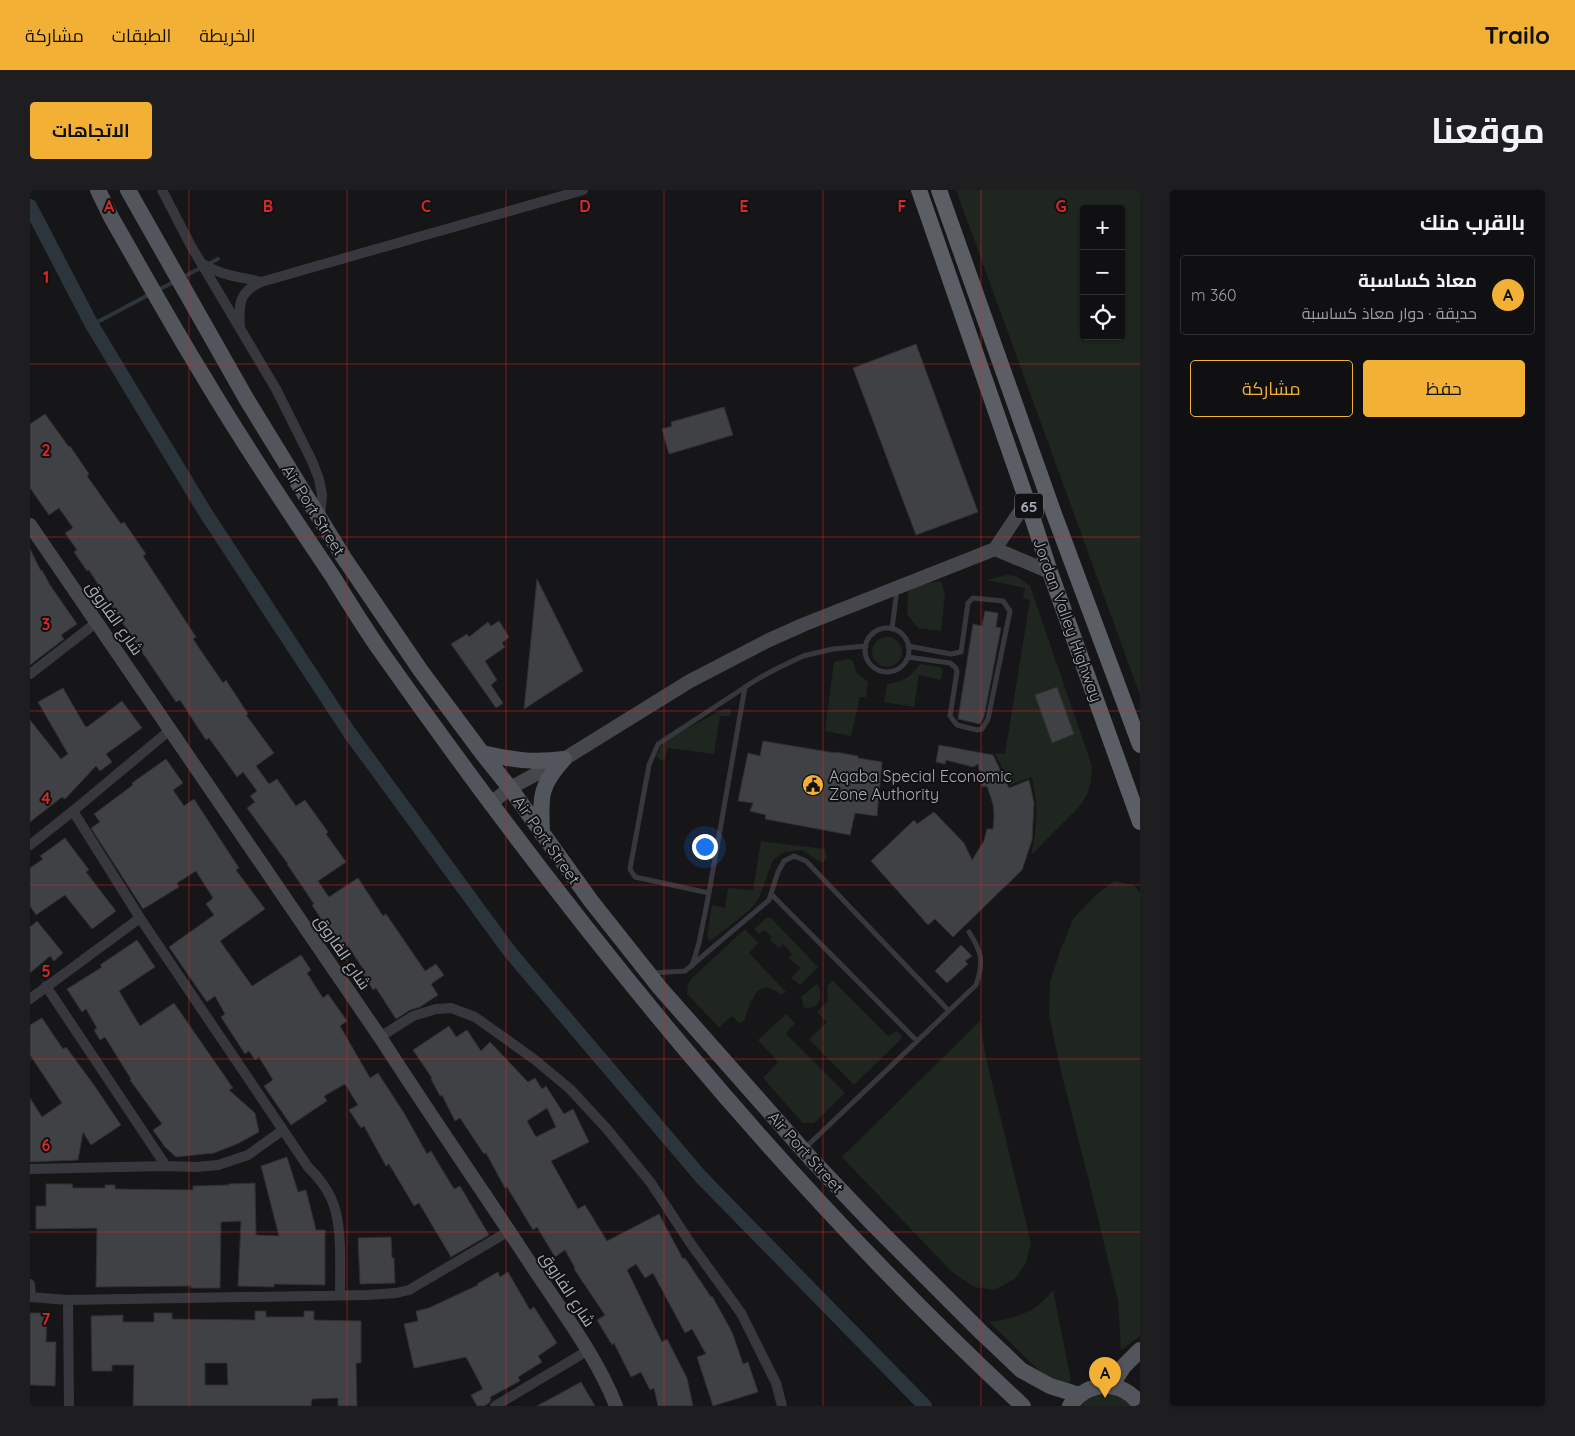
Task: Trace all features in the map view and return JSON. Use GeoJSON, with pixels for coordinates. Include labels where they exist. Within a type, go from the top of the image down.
{"type":"FeatureCollection","features":[{"type":"Feature","properties":{"kind":"highway","name":"Jordan Valley Highway"},"geometry":{"type":"LineString","coordinates":[[919,190],[1050,572],[1140,822]]}},
{"type":"Feature","properties":{"kind":"highway","name":"Jordan Valley Highway"},"geometry":{"type":"LineString","coordinates":[[939,190],[1054,514],[1140,746]]}},
{"type":"Feature","properties":{"kind":"main road","name":"Air Port Street"},"geometry":{"type":"LineString","coordinates":[[98,190],[111,217],[201,374],[273,487],[380,651],[490,804],[630,984],[800,1183],[982,1369],[1024,1406]]}},
{"type":"Feature","properties":{"kind":"main road","name":"Air Port Street"},"geometry":{"type":"LineString","coordinates":[[128,190],[247,400],[350,566],[421,671],[510,788],[591,901],[649,973],[803,1150],[870,1222],[1021,1370],[1075,1401]]}},
{"type":"Feature","properties":{"kind":"main road"},"geometry":{"type":"LineString","coordinates":[[490,804],[510,788],[564,759],[690,681],[769,640],[812,620],[897,589],[995,549],[1027,501]]}},
{"type":"Feature","properties":{"kind":"main road","name":"شارع الفاروق"},"geometry":{"type":"LineString","coordinates":[[30,525],[380,1037],[587,1350],[610,1390],[616,1406]]}},
{"type":"Feature","properties":{"kind":"main road"},"geometry":{"type":"LineString","coordinates":[[995,549],[1050,572]]}},
{"type":"Feature","properties":{"kind":"main road"},"geometry":{"type":"LineString","coordinates":[[482,753],[525,762],[564,759]]}},
{"type":"Feature","properties":{"kind":"main road"},"geometry":{"type":"LineString","coordinates":[[542,834],[544,787],[551,774],[564,759]]}},
{"type":"Feature","properties":{"kind":"main road"},"geometry":{"type":"LineString","coordinates":[[1111,1386],[1124,1366],[1140,1350]]}},
{"type":"Feature","properties":{"kind":"main road"},"geometry":{"type":"LineString","coordinates":[[1075,1401],[1088,1389],[1111,1386],[1126,1391],[1140,1405]]}},
{"type":"Feature","properties":{"kind":"street"},"geometry":{"type":"LineString","coordinates":[[162,190],[201,263],[276,389],[319,479],[322,495],[320,519]]}},
{"type":"Feature","properties":{"kind":"street"},"geometry":{"type":"LineString","coordinates":[[240,329],[239,308],[242,298],[250,287],[261,282],[583,190]]}},
{"type":"Feature","properties":{"kind":"street"},"geometry":{"type":"LineString","coordinates":[[201,263],[216,272],[228,276],[239,276],[261,282]]}},
{"type":"Feature","properties":{"kind":"street"},"geometry":{"type":"LineString","coordinates":[[30,674],[98,622]]}},
{"type":"Feature","properties":{"kind":"street"},"geometry":{"type":"LineString","coordinates":[[30,845],[170,730]]}},
{"type":"Feature","properties":{"kind":"street"},"geometry":{"type":"LineString","coordinates":[[73,811],[140,918],[308,1167],[319,1178],[335,1209],[338,1228],[340,1295]]}},
{"type":"Feature","properties":{"kind":"street"},"geometry":{"type":"LineString","coordinates":[[30,999],[140,918]]}},
{"type":"Feature","properties":{"kind":"street"},"geometry":{"type":"LineString","coordinates":[[46,986],[166,1166]]}},
{"type":"Feature","properties":{"kind":"street"},"geometry":{"type":"LineString","coordinates":[[380,1037],[414,1016],[451,1008],[474,1017],[534,1059],[570,1089],[607,1129],[651,1183],[691,1244],[741,1313],[776,1383],[782,1406]]}},
{"type":"Feature","properties":{"kind":"street"},"geometry":{"type":"LineString","coordinates":[[30,1170],[218,1165],[248,1155],[283,1130]]}},
{"type":"Feature","properties":{"kind":"street"},"geometry":{"type":"LineString","coordinates":[[30,1284],[31,1297],[68,1300],[396,1293],[409,1290],[509,1231]]}},
{"type":"Feature","properties":{"kind":"street"},"geometry":{"type":"LineString","coordinates":[[68,1300],[69,1406]]}},
{"type":"Feature","properties":{"kind":"street"},"geometry":{"type":"LineString","coordinates":[[495,1406],[587,1350]]}},
{"type":"Feature","properties":{"kind":"lane"},"geometry":{"type":"LineString","coordinates":[[892,629],[897,589]]}},
{"type":"Feature","properties":{"kind":"lane"},"geometry":{"type":"LineString","coordinates":[[908,646],[951,654],[961,652],[968,603],[973,598],[1003,601],[1010,611],[988,719],[982,729],[978,730],[956,725],[950,716],[957,672],[953,665],[908,657]]}},
{"type":"Feature","properties":{"kind":"lane"},"geometry":{"type":"LineString","coordinates":[[892,629],[904,637],[908,646],[908,657],[899,668],[886,672],[873,667],[868,661],[866,646],[872,635],[878,631],[892,629]]}},
{"type":"Feature","properties":{"kind":"lane"},"geometry":{"type":"LineString","coordinates":[[709,893],[635,878],[630,869],[649,765],[658,744],[745,687],[803,656],[833,649],[866,646]]}},
{"type":"Feature","properties":{"kind":"lane"},"geometry":{"type":"LineString","coordinates":[[692,966],[699,943],[709,893],[745,687]]}},
{"type":"Feature","properties":{"kind":"lane"},"geometry":{"type":"LineString","coordinates":[[649,973],[685,972],[769,900],[778,872],[784,861],[794,856],[806,861],[949,1011]]}},
{"type":"Feature","properties":{"kind":"lane"},"geometry":{"type":"LineString","coordinates":[[771,894],[917,1041]]}},
{"type":"Feature","properties":{"kind":"lane"},"geometry":{"type":"LineString","coordinates":[[803,1150],[976,985],[982,969],[978,947],[969,932]]}},
{"type":"Feature","properties":{"kind":"shaded area"},"geometry":{"type":"Polygon","coordinates":[[[956,190],[1140,190],[1140,695],[956,190]]]}},
{"type":"Feature","properties":{"kind":"shaded area"},"geometry":{"type":"Polygon","coordinates":[[[1007,575],[1016,576],[1030,586],[1092,766],[1091,781],[1087,795],[1079,807],[1031,855],[1036,816],[1032,777],[1010,785],[995,753],[1005,754],[1030,600],[1023,598],[1025,588],[986,580],[1007,575]]]}},
{"type":"Feature","properties":{"kind":"shaded area"},"geometry":{"type":"Polygon","coordinates":[[[941,581],[945,593],[941,631],[918,628],[907,614],[908,591],[920,585],[941,581]]]}},
{"type":"Feature","properties":{"kind":"shaded area"},"geometry":{"type":"Polygon","coordinates":[[[887,637],[898,641],[902,652],[898,663],[887,667],[876,663],[872,652],[876,641],[887,637]]]}},
{"type":"Feature","properties":{"kind":"shaded area"},"geometry":{"type":"Polygon","coordinates":[[[848,659],[853,661],[857,673],[868,682],[866,697],[860,697],[851,736],[825,731],[834,662],[848,659]]]}},
{"type":"Feature","properties":{"kind":"shaded area"},"geometry":{"type":"Polygon","coordinates":[[[920,664],[940,667],[943,670],[941,680],[919,675],[914,707],[884,702],[887,684],[906,678],[920,664]]]}},
{"type":"Feature","properties":{"kind":"shaded area"},"geometry":{"type":"Polygon","coordinates":[[[724,709],[731,709],[730,716],[720,716],[714,754],[668,748],[665,759],[662,761],[656,756],[668,738],[724,709]]]}},
{"type":"Feature","properties":{"kind":"shaded area"},"geometry":{"type":"Polygon","coordinates":[[[761,841],[825,849],[827,857],[824,862],[818,861],[802,850],[784,852],[773,860],[759,898],[750,910],[710,941],[707,936],[712,905],[725,908],[728,888],[753,890],[761,841]]]}},
{"type":"Feature","properties":{"kind":"shaded area"},"geometry":{"type":"Polygon","coordinates":[[[1114,881],[1134,885],[1140,893],[1140,1336],[1121,1350],[1118,1301],[1061,1072],[1049,1014],[1050,982],[1073,919],[1095,896],[1114,881]]]}},
{"type":"Feature","properties":{"kind":"shaded area"},"geometry":{"type":"Polygon","coordinates":[[[766,918],[771,918],[818,967],[800,985],[791,978],[801,968],[788,958],[792,954],[783,944],[779,948],[770,940],[772,937],[764,930],[759,934],[754,929],[766,918]]]}},
{"type":"Feature","properties":{"kind":"shaded area"},"geometry":{"type":"Polygon","coordinates":[[[745,929],[758,943],[749,953],[786,992],[781,995],[766,987],[757,991],[744,1021],[739,1023],[732,1016],[719,1027],[687,994],[688,985],[691,979],[745,929]]]}},
{"type":"Feature","properties":{"kind":"shaded area"},"geometry":{"type":"Polygon","coordinates":[[[833,981],[888,1036],[896,1031],[901,1035],[901,1039],[854,1085],[809,1039],[827,1022],[817,1012],[828,1001],[827,986],[833,981]]]}},
{"type":"Feature","properties":{"kind":"shaded area"},"geometry":{"type":"Polygon","coordinates":[[[817,984],[820,993],[819,1002],[813,1007],[804,1007],[801,997],[817,984]]]}},
{"type":"Feature","properties":{"kind":"shaded area"},"geometry":{"type":"Polygon","coordinates":[[[786,1014],[795,1023],[786,1034],[845,1093],[814,1123],[803,1123],[763,1078],[778,1062],[758,1040],[786,1014]]]}},
{"type":"Feature","properties":{"kind":"shaded area"},"geometry":{"type":"Polygon","coordinates":[[[980,1021],[985,1054],[1031,1243],[1026,1263],[1015,1279],[994,1290],[974,1287],[951,1271],[842,1157],[980,1021]]]}},
{"type":"Feature","properties":{"kind":"shaded area"},"geometry":{"type":"Polygon","coordinates":[[[1053,1290],[1071,1380],[1068,1384],[1053,1384],[989,1322],[1008,1319],[1033,1309],[1047,1298],[1053,1290]]]}},
{"type":"Feature","properties":{"kind":"shaded area"},"geometry":{"type":"Polygon","coordinates":[[[1114,1392],[1133,1406],[1076,1406],[1091,1393],[1114,1392]]]}},
{"type":"Feature","properties":{"kind":"building"},"geometry":{"type":"Polygon","coordinates":[[[916,344],[978,512],[916,535],[853,368],[916,344]]]}},
{"type":"Feature","properties":{"kind":"building"},"geometry":{"type":"Polygon","coordinates":[[[724,407],[733,435],[669,454],[662,429],[672,426],[671,422],[724,407]]]}},
{"type":"Feature","properties":{"kind":"building"},"geometry":{"type":"Polygon","coordinates":[[[45,414],[70,446],[89,474],[87,476],[121,524],[124,522],[146,554],[143,556],[196,637],[193,639],[223,683],[226,680],[248,714],[246,715],[274,753],[256,766],[269,784],[277,779],[296,806],[305,800],[328,832],[326,834],[346,862],[318,881],[329,897],[358,878],[383,916],[386,914],[425,971],[436,964],[444,975],[431,984],[438,995],[420,1007],[410,1010],[396,1019],[376,988],[373,990],[363,974],[366,973],[347,945],[343,948],[325,921],[323,922],[312,905],[314,904],[288,864],[247,808],[255,802],[250,796],[257,791],[243,772],[237,777],[209,738],[206,740],[180,700],[176,702],[89,570],[87,571],[74,552],[77,550],[65,533],[73,528],[59,508],[49,515],[30,488],[30,424],[45,414]]]}},
{"type":"Feature","properties":{"kind":"building"},"geometry":{"type":"Polygon","coordinates":[[[30,549],[41,571],[77,624],[61,635],[64,639],[30,665],[30,549]]]}},
{"type":"Feature","properties":{"kind":"building"},"geometry":{"type":"Polygon","coordinates":[[[537,579],[583,671],[524,709],[527,680],[537,579]]]}},
{"type":"Feature","properties":{"kind":"building"},"geometry":{"type":"Polygon","coordinates":[[[985,611],[998,613],[996,627],[1001,628],[984,717],[980,724],[958,719],[973,624],[982,626],[985,611]]]}},
{"type":"Feature","properties":{"kind":"building"},"geometry":{"type":"Polygon","coordinates":[[[499,621],[509,637],[502,643],[505,647],[485,661],[497,680],[491,685],[503,703],[496,708],[451,644],[467,634],[469,637],[488,622],[491,626],[499,621]]]}},
{"type":"Feature","properties":{"kind":"building"},"geometry":{"type":"Polygon","coordinates":[[[1057,687],[1074,734],[1052,743],[1035,695],[1057,687]]]}},
{"type":"Feature","properties":{"kind":"building"},"geometry":{"type":"Polygon","coordinates":[[[63,688],[85,726],[87,727],[122,701],[142,728],[106,754],[112,762],[100,771],[96,766],[65,799],[62,797],[30,822],[30,720],[61,759],[68,754],[38,702],[63,688]]]}},
{"type":"Feature","properties":{"kind":"building"},"geometry":{"type":"Polygon","coordinates":[[[763,741],[858,756],[858,758],[882,762],[877,816],[855,813],[850,835],[765,819],[766,815],[750,811],[753,803],[738,801],[748,753],[760,756],[763,741]]]}},
{"type":"Feature","properties":{"kind":"building"},"geometry":{"type":"Polygon","coordinates":[[[939,745],[993,755],[1009,788],[1029,780],[1034,803],[1032,840],[1022,870],[953,937],[935,919],[928,925],[871,861],[914,820],[917,824],[934,812],[964,843],[972,860],[984,841],[987,829],[993,829],[993,804],[987,786],[982,787],[978,764],[973,767],[946,760],[945,764],[936,762],[939,745]]]}},
{"type":"Feature","properties":{"kind":"building"},"geometry":{"type":"Polygon","coordinates":[[[166,759],[183,783],[173,790],[184,806],[194,799],[239,868],[236,870],[265,909],[220,941],[252,986],[301,955],[311,970],[307,973],[323,998],[328,994],[347,1021],[340,1026],[370,1078],[378,1073],[404,1113],[427,1154],[431,1151],[454,1189],[460,1186],[489,1235],[451,1257],[419,1203],[414,1206],[389,1164],[386,1166],[364,1126],[361,1128],[349,1110],[358,1105],[345,1084],[324,1096],[327,1101],[291,1125],[264,1086],[273,1080],[259,1057],[255,1060],[249,1051],[245,1054],[221,1017],[225,1014],[215,996],[207,1002],[169,947],[214,915],[206,904],[213,898],[196,871],[177,883],[179,887],[143,909],[91,828],[100,822],[94,814],[133,785],[132,783],[166,759]]]}},
{"type":"Feature","properties":{"kind":"building"},"geometry":{"type":"Polygon","coordinates":[[[65,838],[89,870],[86,872],[116,911],[92,929],[65,895],[36,915],[30,906],[30,868],[43,859],[40,856],[65,838]]]}},
{"type":"Feature","properties":{"kind":"building"},"geometry":{"type":"Polygon","coordinates":[[[37,921],[63,953],[54,961],[50,956],[30,973],[30,927],[37,921]]]}},
{"type":"Feature","properties":{"kind":"building"},"geometry":{"type":"Polygon","coordinates":[[[137,940],[155,967],[119,991],[140,1026],[174,1003],[233,1088],[229,1090],[255,1113],[259,1132],[237,1144],[214,1153],[176,1157],[165,1147],[153,1130],[162,1124],[130,1080],[105,1037],[100,1040],[94,1030],[97,1028],[86,1009],[82,1012],[67,989],[102,967],[100,965],[137,940]]]}},
{"type":"Feature","properties":{"kind":"building"},"geometry":{"type":"Polygon","coordinates":[[[961,945],[972,956],[965,961],[968,964],[947,983],[935,971],[961,945]]]}},
{"type":"Feature","properties":{"kind":"building"},"geometry":{"type":"Polygon","coordinates":[[[42,1018],[63,1049],[66,1047],[121,1125],[91,1145],[83,1132],[78,1160],[30,1162],[30,1098],[42,1117],[62,1103],[30,1055],[30,1025],[42,1018]]]}},
{"type":"Feature","properties":{"kind":"building"},"geometry":{"type":"Polygon","coordinates":[[[449,1026],[456,1037],[467,1030],[481,1051],[490,1042],[528,1082],[535,1078],[542,1089],[546,1086],[564,1114],[573,1109],[589,1142],[551,1161],[578,1209],[585,1205],[607,1241],[659,1214],[683,1259],[685,1258],[712,1296],[732,1332],[743,1364],[748,1362],[758,1392],[713,1406],[697,1357],[706,1354],[692,1329],[685,1333],[653,1273],[645,1278],[636,1264],[627,1270],[662,1342],[667,1339],[687,1378],[693,1406],[658,1406],[654,1388],[650,1390],[641,1372],[631,1377],[614,1343],[612,1345],[597,1320],[605,1315],[574,1269],[565,1250],[555,1257],[537,1227],[533,1230],[507,1187],[505,1188],[486,1153],[484,1154],[460,1118],[455,1121],[432,1078],[413,1050],[449,1026]],[[547,1108],[527,1121],[536,1137],[556,1127],[547,1108]]]}},
{"type":"Feature","properties":{"kind":"building"},"geometry":{"type":"Polygon","coordinates":[[[287,1157],[298,1192],[306,1190],[316,1230],[325,1230],[325,1285],[274,1284],[274,1287],[238,1286],[241,1221],[221,1222],[220,1288],[191,1288],[191,1286],[96,1287],[97,1228],[36,1229],[36,1206],[46,1206],[46,1184],[72,1184],[73,1188],[105,1188],[105,1185],[115,1185],[115,1189],[193,1190],[193,1186],[255,1183],[256,1235],[279,1236],[261,1166],[287,1157]]]}},
{"type":"Feature","properties":{"kind":"building"},"geometry":{"type":"Polygon","coordinates":[[[391,1237],[395,1283],[360,1284],[358,1238],[391,1237]]]}},
{"type":"Feature","properties":{"kind":"building"},"geometry":{"type":"Polygon","coordinates":[[[498,1272],[500,1277],[508,1272],[530,1310],[534,1307],[557,1343],[538,1356],[542,1362],[518,1377],[520,1381],[490,1397],[489,1403],[484,1406],[477,1406],[471,1395],[483,1389],[466,1357],[414,1368],[404,1324],[418,1321],[416,1311],[429,1308],[478,1285],[498,1272]]]}},
{"type":"Feature","properties":{"kind":"building"},"geometry":{"type":"Polygon","coordinates":[[[255,1311],[266,1311],[266,1317],[304,1317],[304,1311],[314,1311],[314,1320],[361,1321],[361,1363],[356,1363],[357,1406],[338,1406],[338,1398],[312,1399],[311,1406],[133,1406],[134,1365],[112,1365],[112,1371],[92,1371],[91,1316],[123,1315],[123,1322],[154,1322],[154,1313],[172,1313],[172,1319],[255,1320],[255,1311]],[[205,1363],[205,1385],[228,1385],[227,1363],[205,1363]]]}},
{"type":"Feature","properties":{"kind":"building"},"geometry":{"type":"Polygon","coordinates":[[[30,1313],[47,1313],[46,1342],[56,1342],[55,1386],[30,1385],[30,1313]]]}},
{"type":"Feature","properties":{"kind":"building"},"geometry":{"type":"Polygon","coordinates":[[[581,1382],[595,1406],[537,1406],[581,1382]]]}},
{"type":"Feature","properties":{"kind":"waterway"},"geometry":{"type":"LineString","coordinates":[[30,206],[92,325],[205,512],[349,732],[510,952],[701,1177],[925,1406]]}},
{"type":"Feature","properties":{"kind":"waterway"},"geometry":{"type":"LineString","coordinates":[[183,277],[218,259]]}},
{"type":"Feature","properties":{"kind":"waterway"},"geometry":{"type":"LineString","coordinates":[[158,290],[174,282]]}},
{"type":"Feature","properties":{"kind":"waterway"},"geometry":{"type":"LineString","coordinates":[[92,325],[150,294]]}},
{"type":"Feature","properties":{"kind":"place","name":"Aqaba Special Economic Zone Authority"},"geometry":{"type":"Point","coordinates":[813,785]}},
{"type":"Feature","properties":{"kind":"place","name":"معاذ كساسبة"},"geometry":{"type":"Point","coordinates":[1105,1398]}}]}
